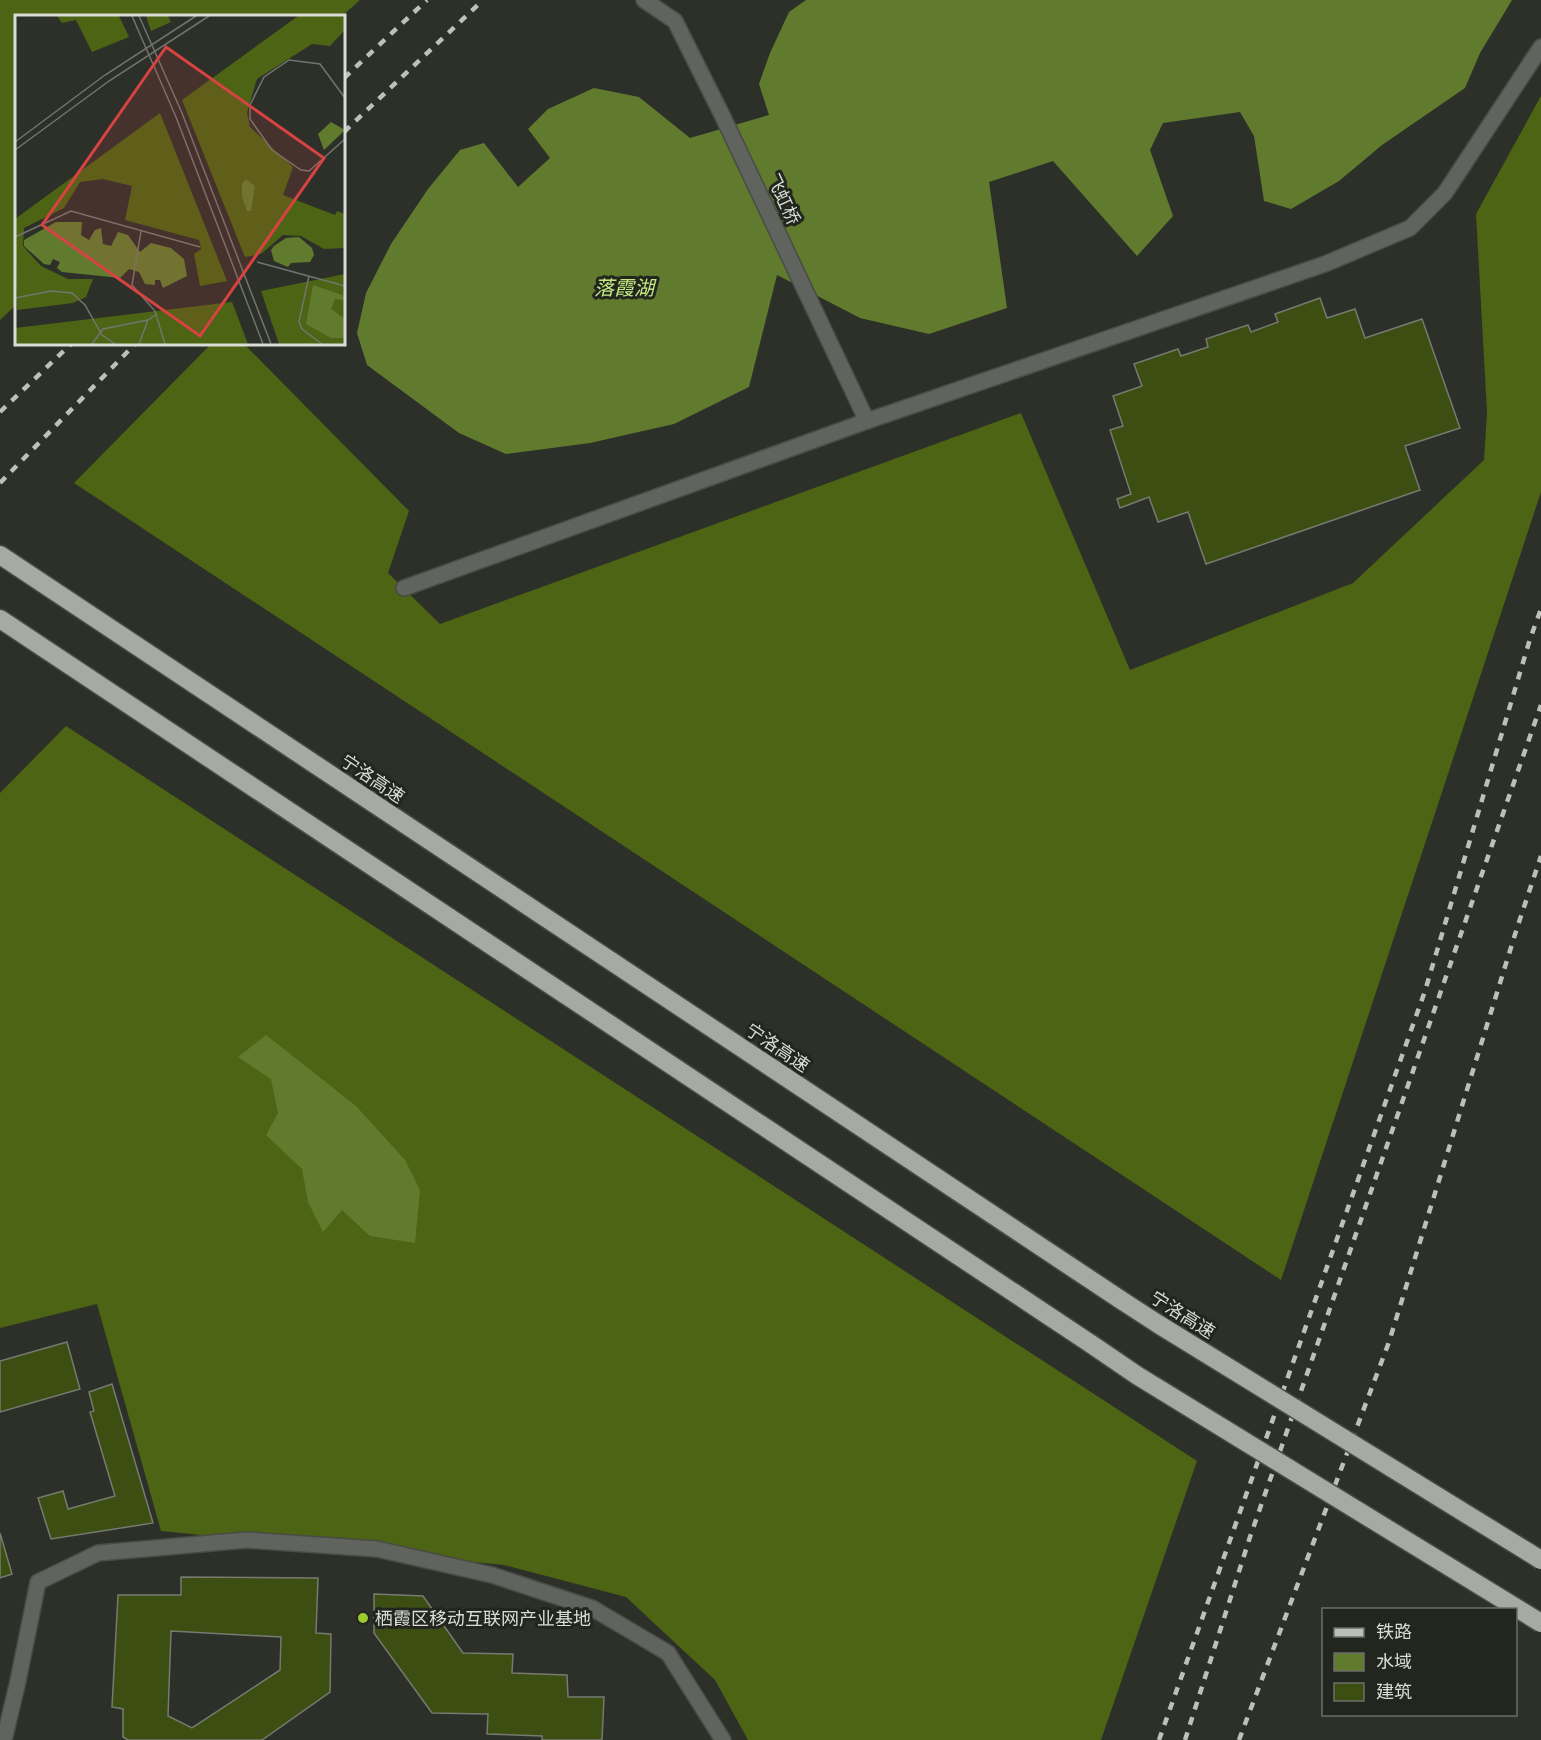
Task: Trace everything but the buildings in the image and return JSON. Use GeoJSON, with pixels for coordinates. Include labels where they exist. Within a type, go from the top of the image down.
{"type":"FeatureCollection","features":[{"type":"Feature","properties":{"kind":"highway","name":"宁洛高速"},"geometry":{"type":"LineString","coordinates":[[0,555],[1121,1300],[1541,1560]]}},
{"type":"Feature","properties":{"kind":"highway"},"geometry":{"type":"LineString","coordinates":[[0,620],[1138,1376],[1517,1608]]}},
{"type":"Feature","properties":{"kind":"highway"},"geometry":{"type":"LineString","coordinates":[[1517,1608],[1541,1623]]}},
{"type":"Feature","properties":{"kind":"lane","name":"飞虹桥"},"geometry":{"type":"LineString","coordinates":[[644,0],[675,21],[867,421]]}},
{"type":"Feature","properties":{"kind":"lane"},"geometry":{"type":"LineString","coordinates":[[404,588],[867,421],[1325,264],[1410,228],[1445,193],[1541,47]]}},
{"type":"Feature","properties":{"kind":"lane"},"geometry":{"type":"LineString","coordinates":[[4,1740],[38,1582],[98,1553],[247,1540],[377,1549],[492,1575],[592,1608],[668,1653],[723,1740]]}},
{"type":"Feature","properties":{"kind":"shaded area"},"geometry":{"type":"Polygon","coordinates":[[[0,0],[360,0],[343,15],[15,15],[15,306],[0,320],[0,0]]]}},
{"type":"Feature","properties":{"kind":"shaded area"},"geometry":{"type":"Polygon","coordinates":[[[1541,96],[1541,492],[1281,1280],[74,483],[210,345],[245,345],[409,511],[388,573],[440,624],[1021,413],[1130,670],[1353,583],[1484,460],[1487,412],[1476,214],[1541,96]]]}},
{"type":"Feature","properties":{"kind":"shaded area"},"geometry":{"type":"Polygon","coordinates":[[[66,726],[1197,1461],[1101,1740],[748,1740],[715,1680],[626,1597],[504,1565],[161,1531],[97,1304],[0,1328],[0,793],[66,726]]]}},
{"type":"Feature","properties":{"kind":"water","name":"落霞湖"},"geometry":{"type":"Polygon","coordinates":[[[806,0],[1512,0],[1480,53],[1465,88],[1382,145],[1339,181],[1291,209],[1264,201],[1254,136],[1240,112],[1163,123],[1150,150],[1173,216],[1137,256],[1053,161],[989,182],[1007,308],[929,334],[860,318],[777,275],[749,387],[674,424],[590,443],[506,454],[459,433],[367,365],[357,333],[366,293],[391,244],[428,189],[460,150],[484,143],[518,187],[550,158],[528,129],[548,109],[594,88],[639,97],[690,138],[769,115],[759,84],[789,12],[806,0]]]}},
{"type":"Feature","properties":{"kind":"water"},"geometry":{"type":"Polygon","coordinates":[[[266,1035],[356,1106],[405,1160],[420,1190],[415,1243],[370,1236],[342,1210],[323,1232],[308,1202],[302,1169],[266,1135],[278,1113],[271,1079],[238,1057],[266,1035]]]}},
{"type":"Feature","properties":{"kind":"railway"},"geometry":{"type":"LineString","coordinates":[[345,77],[427,0]]}},
{"type":"Feature","properties":{"kind":"railway"},"geometry":{"type":"LineString","coordinates":[[345,131],[483,0]]}},
{"type":"Feature","properties":{"kind":"railway"},"geometry":{"type":"LineString","coordinates":[[0,412],[70,345]]}},
{"type":"Feature","properties":{"kind":"railway"},"geometry":{"type":"LineString","coordinates":[[0,483],[134,345]]}},
{"type":"Feature","properties":{"kind":"railway"},"geometry":{"type":"LineString","coordinates":[[1159,1740],[1425,991],[1530,639],[1541,609]]}},
{"type":"Feature","properties":{"kind":"railway"},"geometry":{"type":"LineString","coordinates":[[1185,1740],[1250,1537],[1541,705]]}},
{"type":"Feature","properties":{"kind":"railway"},"geometry":{"type":"LineString","coordinates":[[1239,1740],[1389,1342],[1541,856]]}},
{"type":"Feature","properties":{"kind":"place","name":"栖霞区移动互联网产业基地"},"geometry":{"type":"Point","coordinates":[363,1618]}}]}
